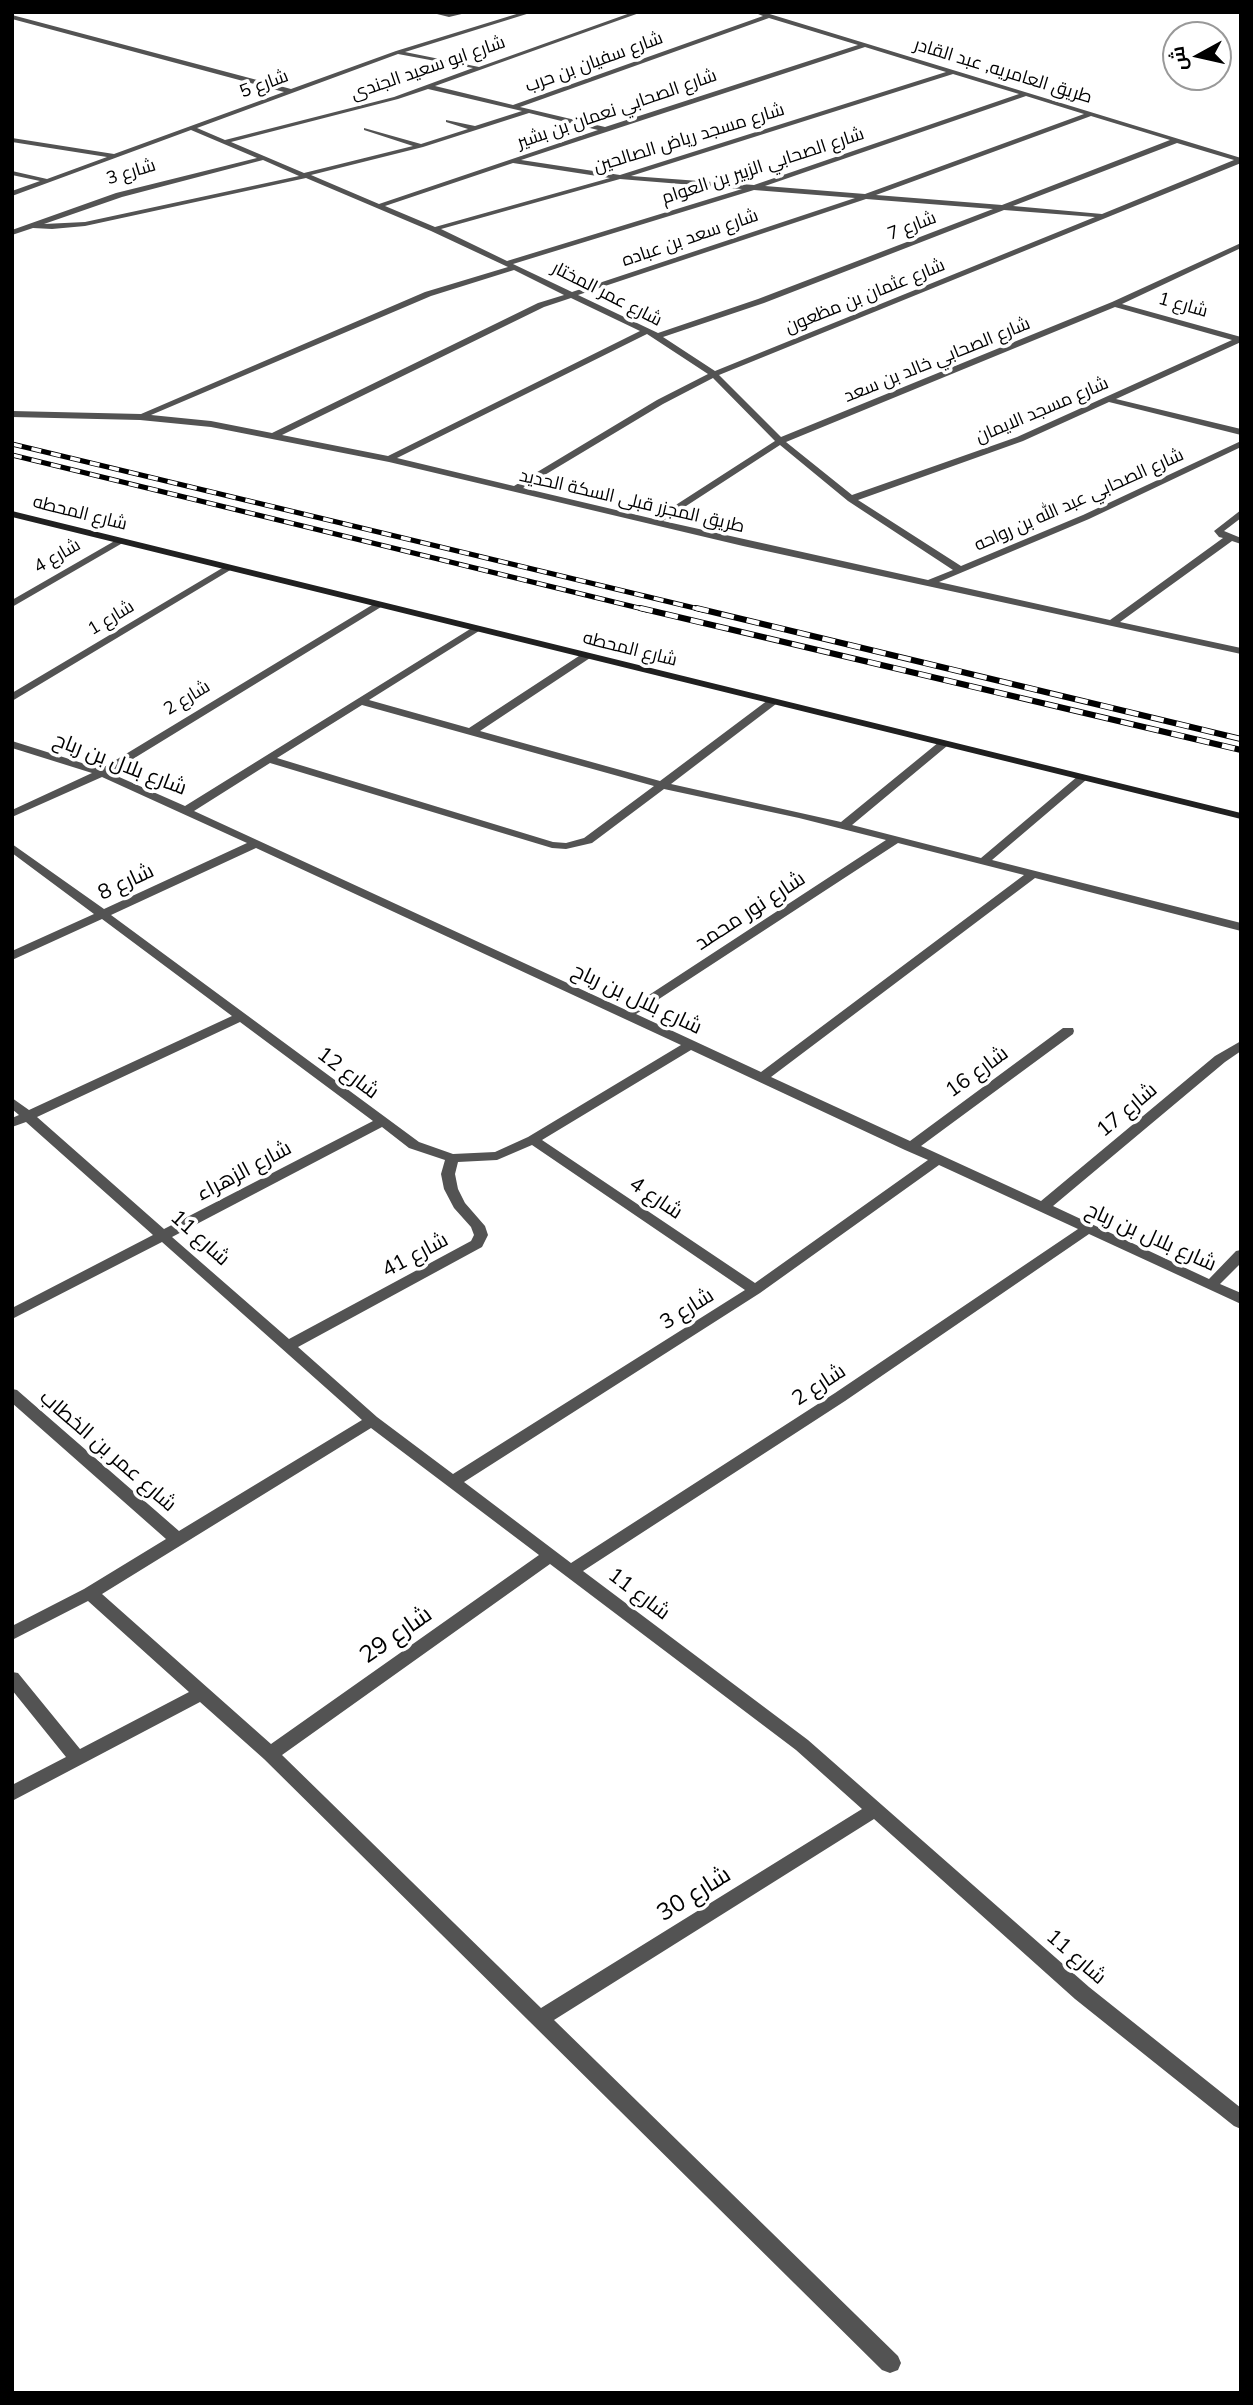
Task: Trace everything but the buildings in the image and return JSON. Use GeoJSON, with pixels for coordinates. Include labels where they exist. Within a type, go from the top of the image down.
{"type":"FeatureCollection","features":[{"type":"Feature","properties":{"kind":"street"},"geometry":{"type":"LineString","coordinates":[[432,12],[449,15],[467,12]]}},
{"type":"Feature","properties":{"kind":"street","name":"شارع 5"},"geometry":{"type":"LineString","coordinates":[[12,194],[398,52],[530,12]]}},
{"type":"Feature","properties":{"kind":"street","name":"شارع ابو سعيد الجندى"},"geometry":{"type":"LineString","coordinates":[[224,142],[360,109],[638,12]]}},
{"type":"Feature","properties":{"kind":"street","name":"طريق العامريه, عبد القادر"},"geometry":{"type":"LineString","coordinates":[[756,12],[1241,160]]}},
{"type":"Feature","properties":{"kind":"street","name":"شارع سفيان بن حرب"},"geometry":{"type":"LineString","coordinates":[[511,108],[768,16]]}},
{"type":"Feature","properties":{"kind":"street"},"geometry":{"type":"LineString","coordinates":[[12,17],[290,91]]}},
{"type":"Feature","properties":{"kind":"street"},"geometry":{"type":"LineString","coordinates":[[12,26],[32,22]]}},
{"type":"Feature","properties":{"kind":"street","name":"شارع الصحابي نعمان بن بشير"},"geometry":{"type":"LineString","coordinates":[[379,206],[606,129],[865,46]]}},
{"type":"Feature","properties":{"kind":"street"},"geometry":{"type":"LineString","coordinates":[[398,52],[478,68]]}},
{"type":"Feature","properties":{"kind":"street","name":"شارع مسجد رياض الصالحين"},"geometry":{"type":"LineString","coordinates":[[433,229],[620,177],[953,72]]}},
{"type":"Feature","properties":{"kind":"street"},"geometry":{"type":"LineString","coordinates":[[429,87],[606,129]]}},
{"type":"Feature","properties":{"kind":"street","name":"شارع الصحابي الزبير بن العوام"},"geometry":{"type":"LineString","coordinates":[[508,263],[750,188],[1026,94]]}},
{"type":"Feature","properties":{"kind":"street","name":"شارع سفيان بن حرب"},"geometry":{"type":"LineString","coordinates":[[34,226],[52,228],[85,224],[305,175],[421,146],[527,112]]}},
{"type":"Feature","properties":{"kind":"street","name":"شارع سعد بن عباده"},"geometry":{"type":"LineString","coordinates":[[273,436],[541,306],[861,198],[1091,114]]}},
{"type":"Feature","properties":{"kind":"street"},"geometry":{"type":"LineString","coordinates":[[448,121],[475,129]]}},
{"type":"Feature","properties":{"kind":"street","name":"شارع عمر المختار"},"geometry":{"type":"LineString","coordinates":[[191,128],[433,229],[657,336],[714,374],[780,441],[851,499],[960,570]]}},
{"type":"Feature","properties":{"kind":"street"},"geometry":{"type":"LineString","coordinates":[[366,129],[421,146]]}},
{"type":"Feature","properties":{"kind":"street"},"geometry":{"type":"LineString","coordinates":[[12,140],[75,152],[116,156]]}},
{"type":"Feature","properties":{"kind":"street","name":"شارع 7"},"geometry":{"type":"LineString","coordinates":[[657,336],[761,301],[1177,140]]}},
{"type":"Feature","properties":{"kind":"street","name":"شارع 3"},"geometry":{"type":"LineString","coordinates":[[12,233],[154,184],[264,158]]}},
{"type":"Feature","properties":{"kind":"street","name":"شارع عثمان بن مظعون"},"geometry":{"type":"LineString","coordinates":[[515,489],[660,402],[714,374],[1241,160]]}},
{"type":"Feature","properties":{"kind":"street"},"geometry":{"type":"LineString","coordinates":[[512,161],[620,177],[999,209],[1103,215]]}},
{"type":"Feature","properties":{"kind":"street"},"geometry":{"type":"LineString","coordinates":[[12,173],[49,181]]}},
{"type":"Feature","properties":{"kind":"street","name":"شارع الصحابي خالد بن سعد"},"geometry":{"type":"LineString","coordinates":[[656,522],[780,441],[1115,304],[1241,245]]}},
{"type":"Feature","properties":{"kind":"street"},"geometry":{"type":"LineString","coordinates":[[141,417],[402,304],[456,284],[517,267]]}},
{"type":"Feature","properties":{"kind":"street","name":"شارع 1"},"geometry":{"type":"LineString","coordinates":[[1115,304],[1240,340]]}},
{"type":"Feature","properties":{"kind":"street"},"geometry":{"type":"LineString","coordinates":[[389,459],[647,331]]}},
{"type":"Feature","properties":{"kind":"street","name":"شارع مسجد الايمان"},"geometry":{"type":"LineString","coordinates":[[851,499],[965,460],[1240,340]]}},
{"type":"Feature","properties":{"kind":"street"},"geometry":{"type":"LineString","coordinates":[[1108,399],[1241,432]]}},
{"type":"Feature","properties":{"kind":"street","name":"طريق المجزر قبلى السكة الحديد"},"geometry":{"type":"LineString","coordinates":[[12,414],[141,417],[211,424],[389,459],[656,522],[1241,651]]}},
{"type":"Feature","properties":{"kind":"street","name":"شارع الصحابي عبد الله بن رواحه"},"geometry":{"type":"LineString","coordinates":[[929,583],[1086,517],[1241,444]]}},
{"type":"Feature","properties":{"kind":"street"},"geometry":{"type":"LineString","coordinates":[[1236,540],[1222,535],[1219,531],[1241,513]]}},
{"type":"Feature","properties":{"kind":"street","name":"شارع المحطه"},"geometry":{"type":"LineString","coordinates":[[15,517],[1241,817]]}},
{"type":"Feature","properties":{"kind":"street"},"geometry":{"type":"LineString","coordinates":[[1114,621],[1236,540]]}},
{"type":"Feature","properties":{"kind":"street","name":"شارع 4"},"geometry":{"type":"LineString","coordinates":[[12,604],[121,541]]}},
{"type":"Feature","properties":{"kind":"street","name":"شارع 1"},"geometry":{"type":"LineString","coordinates":[[12,698],[227,569]]}},
{"type":"Feature","properties":{"kind":"street","name":"شارع 2"},"geometry":{"type":"LineString","coordinates":[[12,814],[102,773],[377,605]]}},
{"type":"Feature","properties":{"kind":"street"},"geometry":{"type":"LineString","coordinates":[[186,811],[475,629]]}},
{"type":"Feature","properties":{"kind":"street"},"geometry":{"type":"LineString","coordinates":[[471,732],[586,656]]}},
{"type":"Feature","properties":{"kind":"street"},"geometry":{"type":"LineString","coordinates":[[359,701],[662,785],[843,826],[1241,928]]}},
{"type":"Feature","properties":{"kind":"street"},"geometry":{"type":"LineString","coordinates":[[268,759],[552,845],[566,846],[587,841],[772,702]]}},
{"type":"Feature","properties":{"kind":"street","name":"شارع بلال بن رباح"},"geometry":{"type":"LineString","coordinates":[[12,744],[102,773],[1241,1299]]}},
{"type":"Feature","properties":{"kind":"street"},"geometry":{"type":"LineString","coordinates":[[843,826],[943,744]]}},
{"type":"Feature","properties":{"kind":"street"},"geometry":{"type":"LineString","coordinates":[[984,862],[1082,778]]}},
{"type":"Feature","properties":{"kind":"street","name":"شارع نور محمد"},"geometry":{"type":"LineString","coordinates":[[627,1015],[895,840]]}},
{"type":"Feature","properties":{"kind":"street","name":"شارع 8"},"geometry":{"type":"LineString","coordinates":[[12,956],[257,843]]}},
{"type":"Feature","properties":{"kind":"street","name":"شارع 12"},"geometry":{"type":"LineString","coordinates":[[12,847],[414,1145],[452,1158],[497,1156],[533,1140],[690,1045]]}},
{"type":"Feature","properties":{"kind":"street"},"geometry":{"type":"LineString","coordinates":[[761,1078],[1033,874]]}},
{"type":"Feature","properties":{"kind":"street"},"geometry":{"type":"LineString","coordinates":[[20,1119],[240,1017]]}},
{"type":"Feature","properties":{"kind":"street","name":"شارع 16"},"geometry":{"type":"LineString","coordinates":[[911,1147],[1068,1031]]}},
{"type":"Feature","properties":{"kind":"street","name":"شارع 17"},"geometry":{"type":"LineString","coordinates":[[1042,1208],[1220,1059],[1241,1045]]}},
{"type":"Feature","properties":{"kind":"street","name":"شارع 11"},"geometry":{"type":"LineString","coordinates":[[12,1101],[20,1119],[164,1237],[372,1421],[802,1745],[1082,1993],[1241,2120]]}},
{"type":"Feature","properties":{"kind":"street","name":"شارع الزهراء"},"geometry":{"type":"LineString","coordinates":[[12,1314],[382,1122]]}},
{"type":"Feature","properties":{"kind":"street","name":"شارع 4"},"geometry":{"type":"LineString","coordinates":[[533,1140],[755,1290]]}},
{"type":"Feature","properties":{"kind":"street","name":"شارع 41"},"geometry":{"type":"LineString","coordinates":[[287,1348],[477,1244],[481,1235],[478,1226],[459,1205],[451,1189],[449,1174],[452,1158]]}},
{"type":"Feature","properties":{"kind":"street","name":"شارع 3"},"geometry":{"type":"LineString","coordinates":[[452,1482],[755,1290],[937,1160]]}},
{"type":"Feature","properties":{"kind":"street","name":"شارع 2"},"geometry":{"type":"LineString","coordinates":[[570,1572],[840,1397],[1087,1229]]}},
{"type":"Feature","properties":{"kind":"street"},"geometry":{"type":"LineString","coordinates":[[1211,1285],[1241,1254]]}},
{"type":"Feature","properties":{"kind":"street","name":"شارع عمر بن الخطاب"},"geometry":{"type":"LineString","coordinates":[[12,1394],[177,1539]]}},
{"type":"Feature","properties":{"kind":"street"},"geometry":{"type":"LineString","coordinates":[[12,1634],[90,1593],[372,1421]]}},
{"type":"Feature","properties":{"kind":"street","name":"شارع 29"},"geometry":{"type":"LineString","coordinates":[[270,1754],[550,1556]]}},
{"type":"Feature","properties":{"kind":"street"},"geometry":{"type":"LineString","coordinates":[[90,1593],[270,1754],[890,2363]]}},
{"type":"Feature","properties":{"kind":"street"},"geometry":{"type":"LineString","coordinates":[[12,1678],[78,1759]]}},
{"type":"Feature","properties":{"kind":"street"},"geometry":{"type":"LineString","coordinates":[[12,1794],[202,1693]]}},
{"type":"Feature","properties":{"kind":"street","name":"شارع 30"},"geometry":{"type":"LineString","coordinates":[[540,2019],[874,1810]]}},
{"type":"Feature","properties":{"kind":"railway"},"geometry":{"type":"LineString","coordinates":[[12,444],[703,610]]}},
{"type":"Feature","properties":{"kind":"railway"},"geometry":{"type":"LineString","coordinates":[[12,455],[647,610]]}},
{"type":"Feature","properties":{"kind":"railway"},"geometry":{"type":"LineString","coordinates":[[640,608],[1241,750]]}},
{"type":"Feature","properties":{"kind":"railway"},"geometry":{"type":"LineString","coordinates":[[696,608],[1241,739]]}}]}
